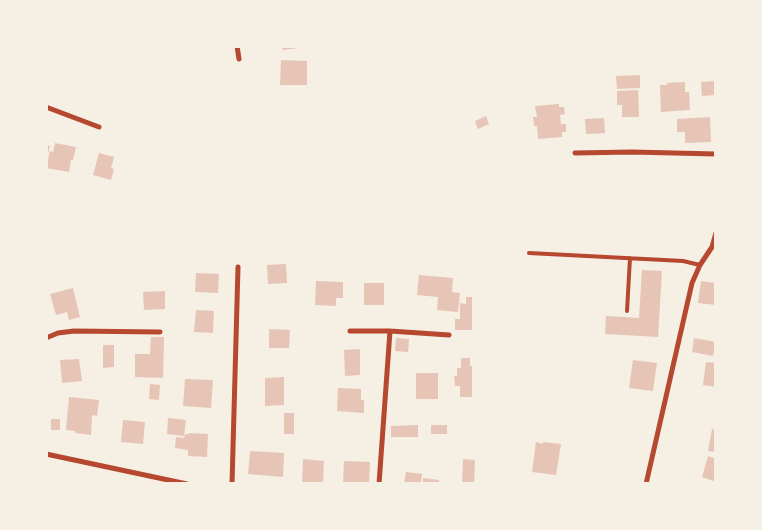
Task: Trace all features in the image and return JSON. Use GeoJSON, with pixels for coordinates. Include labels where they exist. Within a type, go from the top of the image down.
{"type":"FeatureCollection","features":[{"type":"Feature","properties":{"kind":"street"},"geometry":{"type":"LineString","coordinates":[[237,46],[239,59]]}},
{"type":"Feature","properties":{"kind":"street"},"geometry":{"type":"LineString","coordinates":[[46,107],[99,127]]}},
{"type":"Feature","properties":{"kind":"street"},"geometry":{"type":"LineString","coordinates":[[574,153],[716,154]]}},
{"type":"Feature","properties":{"kind":"street"},"geometry":{"type":"LineString","coordinates":[[646,484],[692,283],[700,265],[712,247],[716,233]]}},
{"type":"Feature","properties":{"kind":"street"},"geometry":{"type":"LineString","coordinates":[[232,484],[238,267]]}},
{"type":"Feature","properties":{"kind":"street"},"geometry":{"type":"LineString","coordinates":[[46,338],[58,333],[74,331],[160,332]]}},
{"type":"Feature","properties":{"kind":"street"},"geometry":{"type":"LineString","coordinates":[[350,331],[390,331],[450,335]]}},
{"type":"Feature","properties":{"kind":"street"},"geometry":{"type":"LineString","coordinates":[[379,484],[390,331]]}},
{"type":"Feature","properties":{"kind":"street"},"geometry":{"type":"LineString","coordinates":[[46,454],[187,484]]}},
{"type":"Feature","properties":{"kind":"lane"},"geometry":{"type":"LineString","coordinates":[[529,253],[683,261],[700,265]]}},
{"type":"Feature","properties":{"kind":"lane"},"geometry":{"type":"LineString","coordinates":[[627,311],[630,258]]}},
{"type":"Feature","properties":{"kind":"building"},"geometry":{"type":"Polygon","coordinates":[[[282,46],[306,46],[306,47],[283,50],[282,46]]]}},
{"type":"Feature","properties":{"kind":"building"},"geometry":{"type":"Polygon","coordinates":[[[281,60],[307,61],[307,85],[280,85],[281,60]]]}},
{"type":"Feature","properties":{"kind":"building"},"geometry":{"type":"Polygon","coordinates":[[[640,75],[640,88],[617,89],[616,76],[640,75]]]}},
{"type":"Feature","properties":{"kind":"building"},"geometry":{"type":"Polygon","coordinates":[[[716,81],[716,95],[702,96],[701,82],[716,81]]]}},
{"type":"Feature","properties":{"kind":"building"},"geometry":{"type":"Polygon","coordinates":[[[685,82],[685,92],[689,92],[690,110],[661,112],[660,85],[685,82]]]}},
{"type":"Feature","properties":{"kind":"building"},"geometry":{"type":"Polygon","coordinates":[[[638,90],[639,117],[622,117],[622,105],[617,105],[617,91],[638,90]]]}},
{"type":"Feature","properties":{"kind":"building"},"geometry":{"type":"Polygon","coordinates":[[[559,104],[559,107],[564,107],[565,114],[560,115],[561,124],[566,124],[566,132],[562,132],[562,137],[538,139],[537,126],[534,126],[533,117],[537,117],[535,106],[559,104]]]}},
{"type":"Feature","properties":{"kind":"building"},"geometry":{"type":"Polygon","coordinates":[[[486,116],[489,124],[478,129],[475,121],[486,116]]]}},
{"type":"Feature","properties":{"kind":"building"},"geometry":{"type":"Polygon","coordinates":[[[710,117],[711,142],[685,143],[685,132],[677,132],[677,119],[710,117]]]}},
{"type":"Feature","properties":{"kind":"building"},"geometry":{"type":"Polygon","coordinates":[[[604,118],[605,133],[586,134],[585,119],[604,118]]]}},
{"type":"Feature","properties":{"kind":"building"},"geometry":{"type":"Polygon","coordinates":[[[55,143],[76,147],[69,172],[46,168],[50,151],[53,152],[55,143]]]}},
{"type":"Feature","properties":{"kind":"building"},"geometry":{"type":"Polygon","coordinates":[[[46,145],[50,146],[47,158],[46,158],[46,145]]]}},
{"type":"Feature","properties":{"kind":"building"},"geometry":{"type":"Polygon","coordinates":[[[99,153],[114,157],[111,168],[114,169],[111,180],[93,175],[99,153]]]}},
{"type":"Feature","properties":{"kind":"building"},"geometry":{"type":"Polygon","coordinates":[[[286,264],[287,283],[268,284],[267,265],[286,264]]]}},
{"type":"Feature","properties":{"kind":"building"},"geometry":{"type":"Polygon","coordinates":[[[642,270],[662,271],[658,337],[605,334],[606,316],[639,318],[642,270]]]}},
{"type":"Feature","properties":{"kind":"building"},"geometry":{"type":"Polygon","coordinates":[[[196,273],[219,274],[218,293],[195,292],[196,273]]]}},
{"type":"Feature","properties":{"kind":"building"},"geometry":{"type":"Polygon","coordinates":[[[419,275],[453,278],[452,292],[460,293],[458,312],[437,310],[438,297],[417,295],[419,275]]]}},
{"type":"Feature","properties":{"kind":"building"},"geometry":{"type":"Polygon","coordinates":[[[316,281],[343,282],[343,298],[336,298],[336,306],[315,305],[316,281]]]}},
{"type":"Feature","properties":{"kind":"building"},"geometry":{"type":"Polygon","coordinates":[[[701,281],[716,283],[716,305],[698,303],[701,281]]]}},
{"type":"Feature","properties":{"kind":"building"},"geometry":{"type":"Polygon","coordinates":[[[364,283],[384,283],[384,305],[364,305],[364,283]]]}},
{"type":"Feature","properties":{"kind":"building"},"geometry":{"type":"Polygon","coordinates":[[[73,288],[80,317],[69,320],[67,312],[56,315],[50,294],[73,288]]]}},
{"type":"Feature","properties":{"kind":"building"},"geometry":{"type":"Polygon","coordinates":[[[165,291],[165,309],[144,310],[143,292],[165,291]]]}},
{"type":"Feature","properties":{"kind":"building"},"geometry":{"type":"Polygon","coordinates":[[[466,297],[472,297],[472,330],[455,330],[455,319],[460,319],[460,303],[466,304],[466,297]]]}},
{"type":"Feature","properties":{"kind":"building"},"geometry":{"type":"Polygon","coordinates":[[[196,310],[214,311],[213,333],[194,332],[196,310]]]}},
{"type":"Feature","properties":{"kind":"building"},"geometry":{"type":"Polygon","coordinates":[[[269,329],[290,330],[289,348],[269,348],[269,329]]]}},
{"type":"Feature","properties":{"kind":"building"},"geometry":{"type":"Polygon","coordinates":[[[151,337],[164,337],[163,378],[135,377],[135,354],[150,354],[151,337]]]}},
{"type":"Feature","properties":{"kind":"building"},"geometry":{"type":"Polygon","coordinates":[[[396,338],[409,339],[408,352],[395,351],[396,338]]]}},
{"type":"Feature","properties":{"kind":"building"},"geometry":{"type":"Polygon","coordinates":[[[694,338],[716,342],[713,356],[692,352],[694,338]]]}},
{"type":"Feature","properties":{"kind":"building"},"geometry":{"type":"Polygon","coordinates":[[[103,345],[114,345],[114,367],[103,368],[103,345]]]}},
{"type":"Feature","properties":{"kind":"building"},"geometry":{"type":"Polygon","coordinates":[[[360,349],[360,375],[345,376],[344,350],[360,349]]]}},
{"type":"Feature","properties":{"kind":"building"},"geometry":{"type":"Polygon","coordinates":[[[461,358],[470,358],[470,366],[472,366],[472,397],[460,397],[460,386],[455,386],[454,376],[457,376],[457,368],[461,368],[461,358]]]}},
{"type":"Feature","properties":{"kind":"building"},"geometry":{"type":"Polygon","coordinates":[[[79,359],[82,381],[62,383],[60,360],[79,359]]]}},
{"type":"Feature","properties":{"kind":"building"},"geometry":{"type":"Polygon","coordinates":[[[633,360],[657,363],[653,391],[629,388],[633,360]]]}},
{"type":"Feature","properties":{"kind":"building"},"geometry":{"type":"Polygon","coordinates":[[[706,362],[716,363],[716,387],[703,385],[706,362]]]}},
{"type":"Feature","properties":{"kind":"building"},"geometry":{"type":"Polygon","coordinates":[[[416,373],[438,373],[438,399],[416,399],[416,373]]]}},
{"type":"Feature","properties":{"kind":"building"},"geometry":{"type":"Polygon","coordinates":[[[284,377],[284,405],[265,406],[265,378],[284,377]]]}},
{"type":"Feature","properties":{"kind":"building"},"geometry":{"type":"Polygon","coordinates":[[[185,379],[213,380],[211,408],[183,406],[185,379]]]}},
{"type":"Feature","properties":{"kind":"building"},"geometry":{"type":"Polygon","coordinates":[[[150,384],[160,385],[159,400],[149,399],[150,384]]]}},
{"type":"Feature","properties":{"kind":"building"},"geometry":{"type":"Polygon","coordinates":[[[338,388],[361,389],[361,400],[364,400],[364,413],[337,411],[338,388]]]}},
{"type":"Feature","properties":{"kind":"building"},"geometry":{"type":"Polygon","coordinates":[[[69,397],[99,400],[97,416],[92,415],[91,435],[66,430],[69,397]]]}},
{"type":"Feature","properties":{"kind":"building"},"geometry":{"type":"Polygon","coordinates":[[[284,413],[294,413],[294,434],[284,434],[284,413]]]}},
{"type":"Feature","properties":{"kind":"building"},"geometry":{"type":"Polygon","coordinates":[[[168,418],[186,420],[184,436],[167,434],[168,418]]]}},
{"type":"Feature","properties":{"kind":"building"},"geometry":{"type":"Polygon","coordinates":[[[51,419],[60,419],[60,430],[51,430],[51,419]]]}},
{"type":"Feature","properties":{"kind":"building"},"geometry":{"type":"Polygon","coordinates":[[[123,420],[145,422],[143,444],[121,442],[123,420]]]}},
{"type":"Feature","properties":{"kind":"building"},"geometry":{"type":"Polygon","coordinates":[[[418,425],[418,437],[391,437],[391,426],[418,425]]]}},
{"type":"Feature","properties":{"kind":"building"},"geometry":{"type":"Polygon","coordinates":[[[431,425],[447,425],[447,434],[431,434],[431,425]]]}},
{"type":"Feature","properties":{"kind":"building"},"geometry":{"type":"Polygon","coordinates":[[[712,429],[716,430],[716,452],[708,451],[712,429]]]}},
{"type":"Feature","properties":{"kind":"building"},"geometry":{"type":"Polygon","coordinates":[[[185,434],[208,434],[207,457],[188,456],[188,450],[175,448],[176,437],[184,438],[185,434]]]}},
{"type":"Feature","properties":{"kind":"building"},"geometry":{"type":"Polygon","coordinates":[[[536,442],[561,444],[556,475],[532,472],[536,442]]]}},
{"type":"Feature","properties":{"kind":"building"},"geometry":{"type":"Polygon","coordinates":[[[250,451],[284,453],[283,477],[248,474],[250,451]]]}},
{"type":"Feature","properties":{"kind":"building"},"geometry":{"type":"Polygon","coordinates":[[[708,456],[716,459],[716,482],[702,477],[708,456]]]}},
{"type":"Feature","properties":{"kind":"building"},"geometry":{"type":"Polygon","coordinates":[[[303,459],[324,461],[323,484],[302,484],[303,459]]]}},
{"type":"Feature","properties":{"kind":"building"},"geometry":{"type":"Polygon","coordinates":[[[463,459],[475,460],[474,484],[462,484],[463,459]]]}},
{"type":"Feature","properties":{"kind":"building"},"geometry":{"type":"Polygon","coordinates":[[[344,461],[370,462],[369,484],[343,484],[344,461]]]}},
{"type":"Feature","properties":{"kind":"building"},"geometry":{"type":"Polygon","coordinates":[[[406,472],[422,474],[421,484],[404,484],[406,472]]]}},
{"type":"Feature","properties":{"kind":"building"},"geometry":{"type":"Polygon","coordinates":[[[423,478],[439,480],[439,484],[423,484],[423,478]]]}}]}
